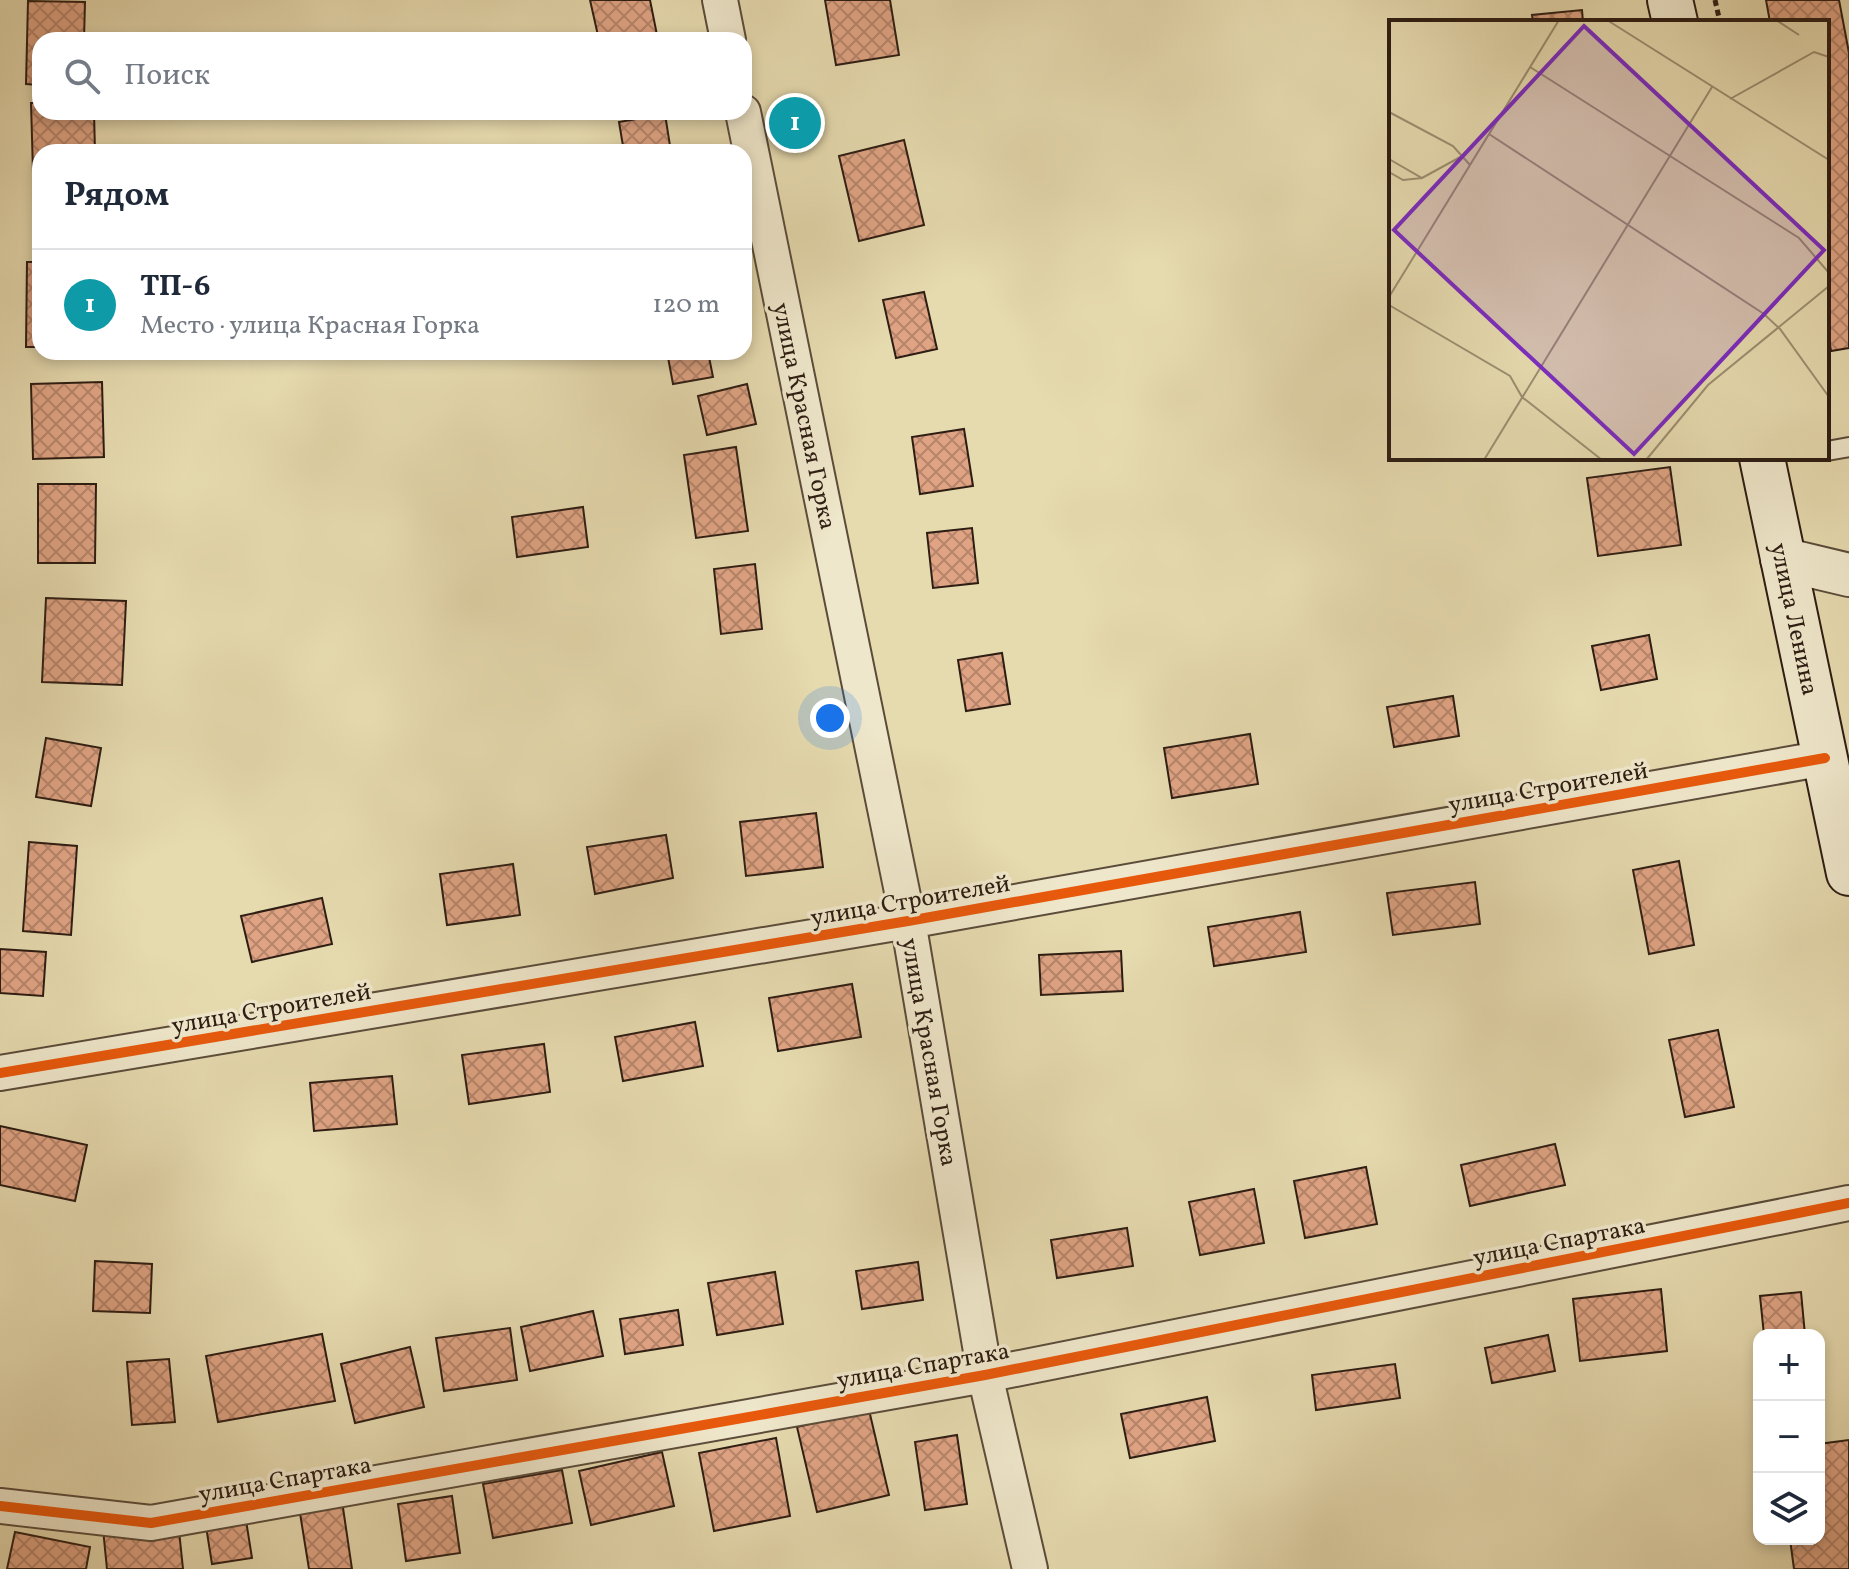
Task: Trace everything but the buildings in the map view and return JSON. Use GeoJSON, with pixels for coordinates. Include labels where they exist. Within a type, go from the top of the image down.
{"type":"FeatureCollection","features":[{"type":"Feature","properties":{"kind":"main road"},"geometry":{"type":"LineString","coordinates":[[1670,0],[1675,20]]}},
{"type":"Feature","properties":{"kind":"main road","name":"улица Ленина"},"geometry":{"type":"LineString","coordinates":[[1762,460],[1849,873]]}},
{"type":"Feature","properties":{"kind":"street"},"geometry":{"type":"LineString","coordinates":[[720,0],[726,32]]}},
{"type":"Feature","properties":{"kind":"street","name":"улица Красная Горка"},"geometry":{"type":"LineString","coordinates":[[745,120],[750,144]]}},
{"type":"Feature","properties":{"kind":"street","name":"улица Красная Горка"},"geometry":{"type":"LineString","coordinates":[[752,156],[908,921],[985,1375],[1030,1569]]}},
{"type":"Feature","properties":{"kind":"street"},"geometry":{"type":"LineString","coordinates":[[1782,559],[1848,572]]}},
{"type":"Feature","properties":{"kind":"street","name":"улица Строителей"},"geometry":{"type":"LineString","coordinates":[[0,1073],[908,921],[1825,758]]}},
{"type":"Feature","properties":{"kind":"street","name":"улица Спартака"},"geometry":{"type":"LineString","coordinates":[[0,1506],[151,1523],[985,1375],[1849,1203]]}},
{"type":"Feature","properties":{"kind":"lane"},"geometry":{"type":"LineString","coordinates":[[1829,451],[1849,447]]}},
{"type":"Feature","properties":{"kind":"path"},"geometry":{"type":"LineString","coordinates":[[1715,0],[1720,20]]}},
{"type":"Feature","properties":{"kind":"cycle path"},"geometry":{"type":"LineString","coordinates":[[0,1073],[908,921],[1825,758]]}},
{"type":"Feature","properties":{"kind":"cycle path"},"geometry":{"type":"LineString","coordinates":[[0,1506],[151,1523],[985,1375],[1849,1203]]}},
{"type":"Feature","properties":{"kind":"place","name":"ТП-6"},"geometry":{"type":"Point","coordinates":[795,123]}}]}
